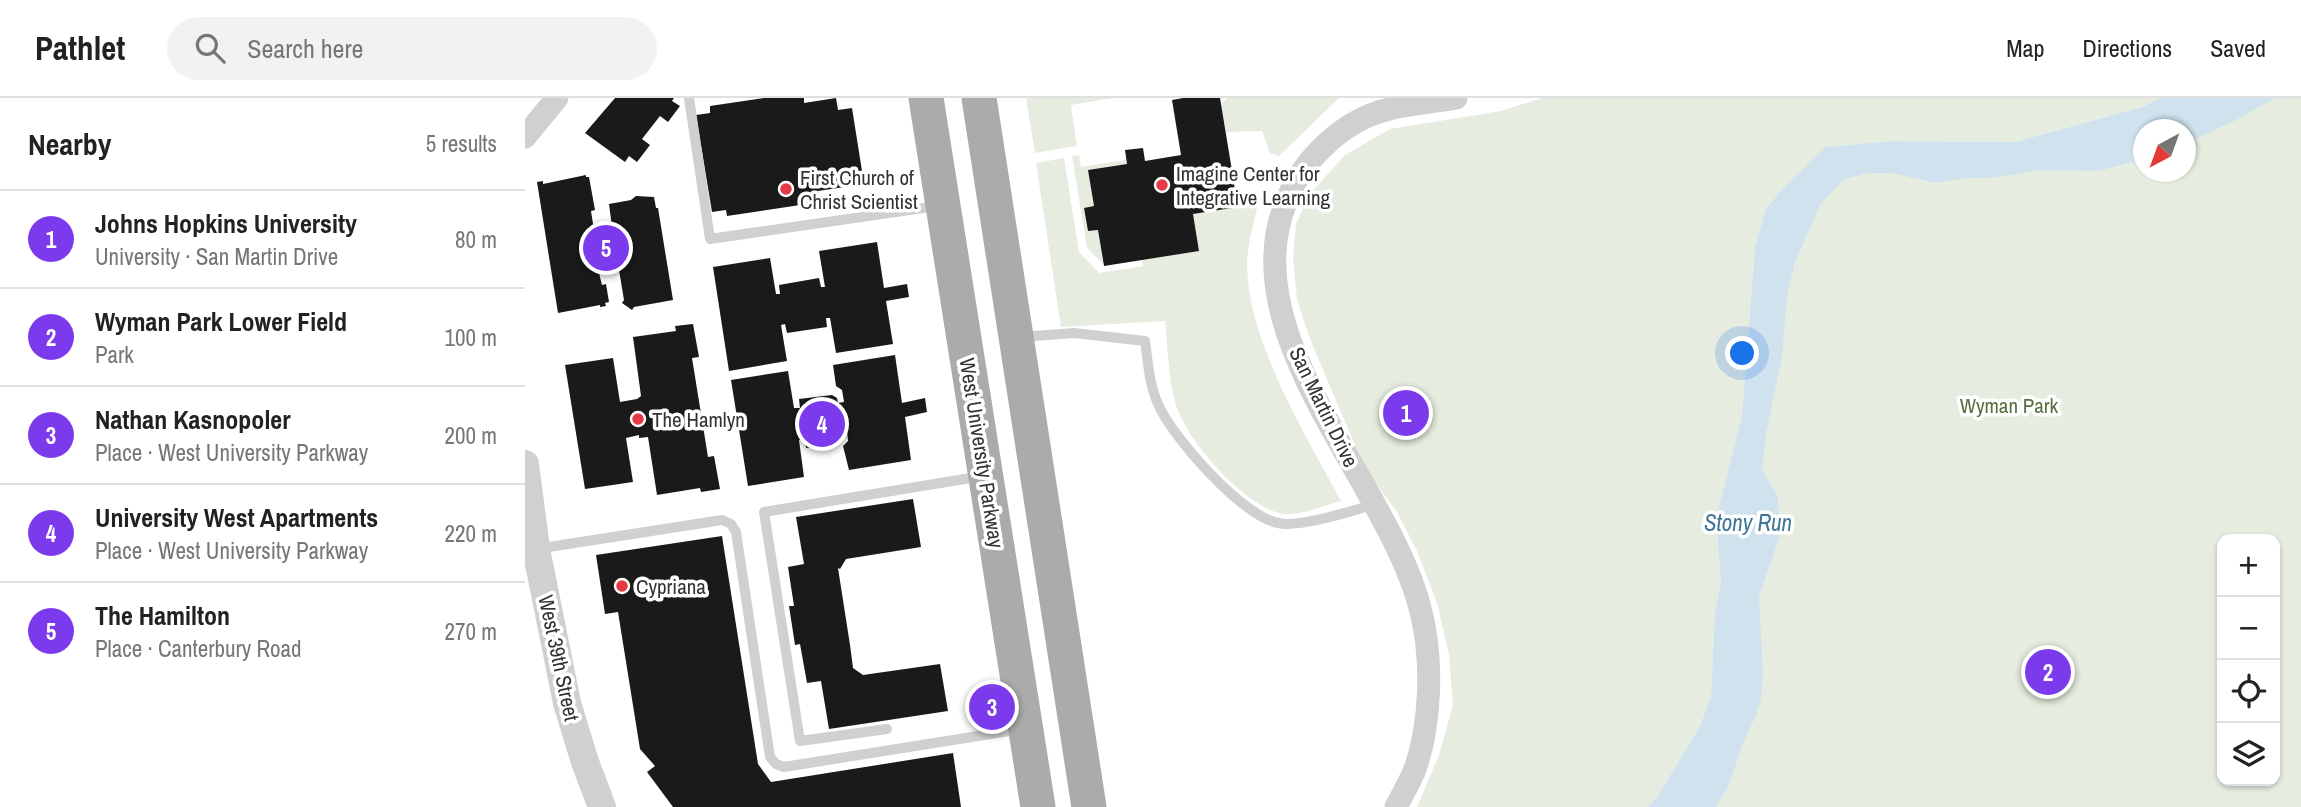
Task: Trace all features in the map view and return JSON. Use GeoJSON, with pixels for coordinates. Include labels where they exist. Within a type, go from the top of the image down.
{"type":"FeatureCollection","features":[{"type":"Feature","properties":{"kind":"main road","name":"West University Parkway"},"geometry":{"type":"LineString","coordinates":[[926,98],[1038,807]]}},
{"type":"Feature","properties":{"kind":"main road"},"geometry":{"type":"LineString","coordinates":[[979,98],[1089,807]]}},
{"type":"Feature","properties":{"kind":"street"},"geometry":{"type":"LineString","coordinates":[[525,137],[557,98]]}},
{"type":"Feature","properties":{"kind":"street","name":"San Martin Drive"},"geometry":{"type":"LineString","coordinates":[[1396,807],[1415,769],[1427,714],[1428,664],[1421,612],[1399,553],[1303,373],[1286,329],[1276,287],[1275,248],[1281,214],[1291,191],[1311,159],[1337,135],[1386,110],[1457,98]]}},
{"type":"Feature","properties":{"kind":"street","name":"West 39th Street"},"geometry":{"type":"LineString","coordinates":[[525,464],[536,549],[567,704],[602,807]]}},
{"type":"Feature","properties":{"kind":"lane"},"geometry":{"type":"LineString","coordinates":[[688,98],[710,239],[943,205]]}},
{"type":"Feature","properties":{"kind":"lane"},"geometry":{"type":"LineString","coordinates":[[1016,337],[1074,333],[1145,341],[1150,380],[1158,405],[1182,440],[1221,485],[1263,519],[1281,524],[1318,519],[1373,505]]}},
{"type":"Feature","properties":{"kind":"lane"},"geometry":{"type":"LineString","coordinates":[[887,729],[800,741],[764,512],[985,476]]}},
{"type":"Feature","properties":{"kind":"lane"},"geometry":{"type":"LineString","coordinates":[[536,549],[722,520],[731,524],[736,532],[770,757],[776,764],[784,767],[1025,728]]}},
{"type":"Feature","properties":{"kind":"green space"},"geometry":{"type":"Polygon","coordinates":[[[1026,98],[1113,98],[1071,105],[1077,146],[1035,153],[1026,98]]]}},
{"type":"Feature","properties":{"kind":"green space"},"geometry":{"type":"Polygon","coordinates":[[[1227,98],[1339,98],[1279,156],[1270,153],[1262,131],[1226,132],[1221,105],[1227,98]]]}},
{"type":"Feature","properties":{"kind":"green space"},"geometry":{"type":"Polygon","coordinates":[[[1542,98],[2161,98],[2142,107],[2015,142],[1890,141],[1827,147],[1782,189],[1765,210],[1755,247],[1742,415],[1716,519],[1721,583],[1715,611],[1711,695],[1700,726],[1648,807],[1417,807],[1439,755],[1453,705],[1449,655],[1437,603],[1417,551],[1397,512],[1365,469],[1310,339],[1297,300],[1293,257],[1296,224],[1309,195],[1345,155],[1390,129],[1501,111],[1542,98]]]}},
{"type":"Feature","properties":{"kind":"green space","name":"Wyman Park"},"geometry":{"type":"Polygon","coordinates":[[[2223,98],[2301,98],[2301,807],[1671,807],[1723,726],[1770,259],[1840,165],[2133,144],[2133,182],[2196,182],[2196,121],[2223,98]]]}},
{"type":"Feature","properties":{"kind":"green space"},"geometry":{"type":"Polygon","coordinates":[[[1079,155],[1081,167],[1126,160],[1127,164],[1088,170],[1094,206],[1084,208],[1088,231],[1098,230],[1103,264],[1087,248],[1072,156],[1079,155]]]}},
{"type":"Feature","properties":{"kind":"green space"},"geometry":{"type":"Polygon","coordinates":[[[1064,158],[1079,252],[1099,273],[1143,266],[1142,260],[1199,251],[1193,214],[1237,207],[1237,200],[1258,203],[1248,251],[1248,281],[1254,313],[1278,380],[1341,501],[1305,512],[1284,514],[1252,499],[1219,470],[1191,434],[1175,402],[1165,321],[1061,327],[1036,163],[1064,158]]]}},
{"type":"Feature","properties":{"kind":"water","name":"Stony Run"},"geometry":{"type":"Polygon","coordinates":[[[2161,98],[2275,98],[2196,138],[2196,119],[2133,119],[2133,162],[2098,171],[2040,170],[1935,183],[1893,173],[1868,173],[1845,179],[1821,203],[1795,262],[1787,295],[1782,357],[1766,434],[1762,471],[1777,494],[1781,533],[1759,596],[1763,673],[1761,698],[1728,788],[1715,807],[1648,807],[1700,726],[1711,695],[1715,611],[1721,583],[1716,519],[1742,415],[1755,247],[1765,210],[1782,189],[1826,147],[1890,141],[2015,142],[2142,107],[2161,98]]]}},
{"type":"Feature","properties":{"kind":"building"},"geometry":{"type":"Polygon","coordinates":[[[615,98],[674,98],[672,101],[680,106],[668,122],[660,116],[642,139],[650,145],[637,162],[629,156],[625,162],[585,133],[615,98]]]}},
{"type":"Feature","properties":{"kind":"building"},"geometry":{"type":"Polygon","coordinates":[[[764,98],[804,98],[804,103],[836,98],[838,110],[852,108],[862,171],[849,173],[851,186],[818,191],[820,202],[727,216],[726,210],[712,212],[696,115],[710,113],[710,106],[764,98]]]}},
{"type":"Feature","properties":{"kind":"building","name":"Imagine Center for Integrative Learning"},"geometry":{"type":"Polygon","coordinates":[[[1220,98],[1238,207],[1193,214],[1199,251],[1104,266],[1098,230],[1088,231],[1084,208],[1094,206],[1088,170],[1127,164],[1125,150],[1143,148],[1145,161],[1181,155],[1172,100],[1220,98]]]}},
{"type":"Feature","properties":{"kind":"building"},"geometry":{"type":"Polygon","coordinates":[[[586,175],[589,177],[595,210],[591,211],[594,230],[612,227],[609,204],[631,200],[636,196],[654,197],[673,300],[634,307],[632,310],[622,303],[624,300],[619,270],[610,267],[603,268],[599,273],[602,285],[606,284],[609,302],[605,303],[606,306],[558,313],[537,182],[543,181],[543,184],[586,175]]]}},
{"type":"Feature","properties":{"kind":"building"},"geometry":{"type":"Polygon","coordinates":[[[877,242],[884,288],[907,284],[909,297],[886,301],[893,344],[836,353],[830,318],[826,318],[827,327],[787,333],[785,324],[781,325],[787,361],[729,371],[713,267],[770,258],[776,294],[780,294],[779,285],[819,278],[821,287],[825,287],[819,251],[877,242]]]}},
{"type":"Feature","properties":{"kind":"building","name":"The Hamlyn"},"geometry":{"type":"Polygon","coordinates":[[[693,324],[699,357],[692,358],[708,457],[714,456],[720,489],[701,492],[700,488],[657,495],[648,437],[639,438],[639,435],[626,438],[633,482],[585,489],[565,365],[613,358],[620,402],[637,399],[641,396],[633,337],[676,331],[675,326],[693,324]]]}},
{"type":"Feature","properties":{"kind":"building"},"geometry":{"type":"Polygon","coordinates":[[[895,355],[902,403],[925,398],[927,412],[905,417],[911,460],[849,470],[843,446],[848,441],[847,431],[843,432],[839,443],[806,448],[805,439],[799,440],[804,477],[748,486],[731,380],[788,371],[794,408],[800,408],[799,399],[832,395],[837,398],[838,403],[844,402],[842,390],[836,386],[833,365],[895,355]]]}},
{"type":"Feature","properties":{"kind":"building"},"geometry":{"type":"Polygon","coordinates":[[[913,499],[921,547],[846,559],[840,569],[838,568],[853,668],[863,675],[940,664],[948,711],[829,729],[821,681],[807,683],[800,644],[795,645],[789,606],[794,606],[788,567],[804,564],[796,517],[913,499]]]}},
{"type":"Feature","properties":{"kind":"building"},"geometry":{"type":"Polygon","coordinates":[[[722,536],[758,764],[771,782],[953,753],[961,807],[673,807],[647,772],[655,766],[640,749],[618,612],[605,614],[596,555],[722,536]]]}},
{"type":"Feature","properties":{"kind":"place","name":"Imagine Center for Integrative Learning"},"geometry":{"type":"Point","coordinates":[1162,185]}},
{"type":"Feature","properties":{"kind":"place","name":"First Church of Christ Scientist"},"geometry":{"type":"Point","coordinates":[786,189]}},
{"type":"Feature","properties":{"kind":"place","name":"The Hamilton"},"geometry":{"type":"Point","coordinates":[606,248]}},
{"type":"Feature","properties":{"kind":"place","name":"Johns Hopkins University"},"geometry":{"type":"Point","coordinates":[1406,413]}},
{"type":"Feature","properties":{"kind":"place","name":"The Hamlyn"},"geometry":{"type":"Point","coordinates":[638,419]}},
{"type":"Feature","properties":{"kind":"place","name":"University West Apartments"},"geometry":{"type":"Point","coordinates":[822,424]}},
{"type":"Feature","properties":{"kind":"place","name":"Cypriana"},"geometry":{"type":"Point","coordinates":[622,586]}},
{"type":"Feature","properties":{"kind":"place","name":"Wyman Park Lower Field"},"geometry":{"type":"Point","coordinates":[2048,672]}},
{"type":"Feature","properties":{"kind":"place","name":"Nathan Kasnopoler"},"geometry":{"type":"Point","coordinates":[992,707]}}]}
